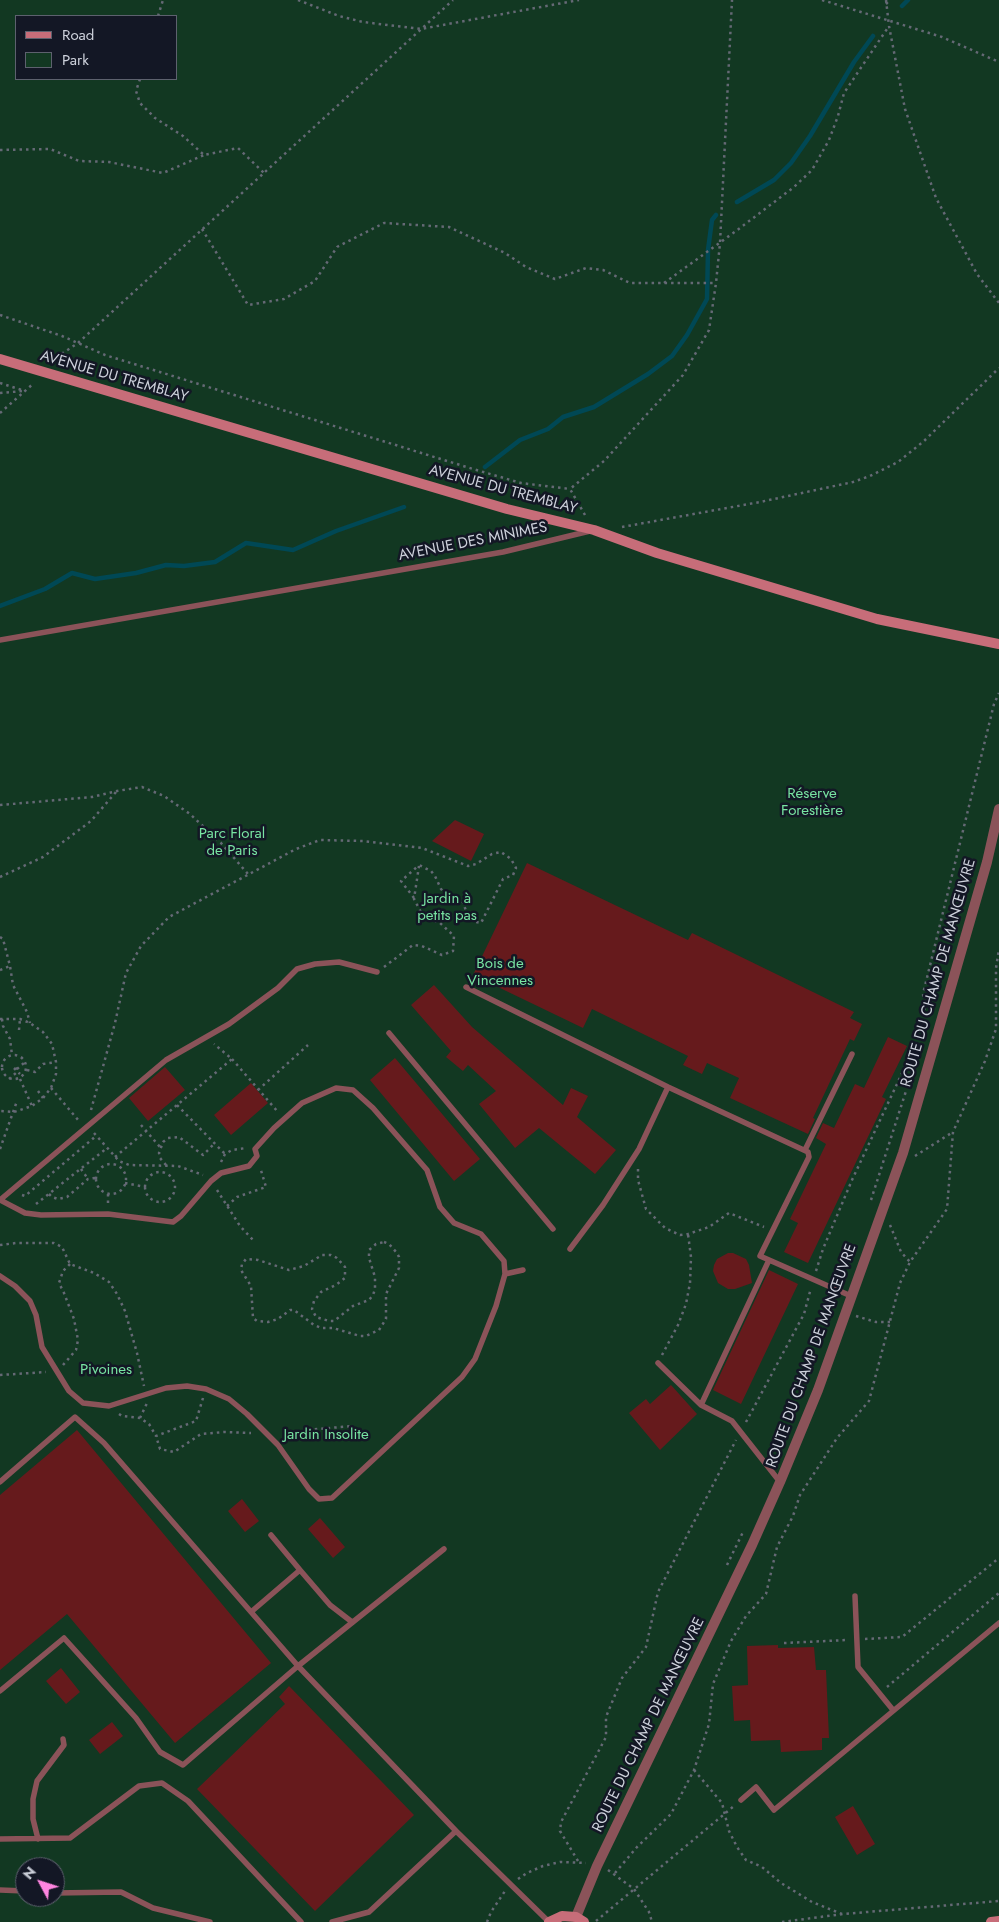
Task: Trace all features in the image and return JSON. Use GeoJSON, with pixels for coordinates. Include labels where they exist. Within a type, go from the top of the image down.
{"type":"FeatureCollection","features":[{"type":"Feature","properties":{"kind":"main road","name":"AVENUE DU TREMBLAY"},"geometry":{"type":"LineString","coordinates":[[0,359],[507,509],[594,530],[657,553],[877,619],[999,644]]}},
{"type":"Feature","properties":{"kind":"main road"},"geometry":{"type":"LineString","coordinates":[[549,1922],[562,1916],[580,1919]]}},
{"type":"Feature","properties":{"kind":"main road"},"geometry":{"type":"LineString","coordinates":[[991,1922],[999,1921]]}},
{"type":"Feature","properties":{"kind":"street","name":"ROUTE DU CHAMP DE MANŒUVRE"},"geometry":{"type":"LineString","coordinates":[[580,1919],[597,1866],[650,1760],[780,1482],[818,1390],[902,1153],[987,862],[999,809]]}},
{"type":"Feature","properties":{"kind":"lane","name":"AVENUE DES MINIMES"},"geometry":{"type":"LineString","coordinates":[[0,640],[503,552],[594,530]]}},
{"type":"Feature","properties":{"kind":"lane"},"geometry":{"type":"LineString","coordinates":[[0,1276],[15,1286],[30,1301],[36,1316],[42,1348],[69,1391],[83,1404],[110,1406],[166,1388],[187,1386],[206,1389],[229,1399],[247,1414],[278,1445],[309,1489],[319,1499],[332,1498],[462,1377],[475,1359],[496,1306],[505,1274],[504,1260],[481,1234],[454,1222],[440,1208],[427,1170],[373,1108],[353,1090],[336,1088],[302,1103],[284,1118],[256,1153],[249,1166],[221,1174],[211,1181],[181,1216],[173,1222],[108,1214],[41,1215],[25,1213],[0,1200],[166,1060],[207,1038],[278,988],[298,969],[315,964],[339,962],[377,972]]}},
{"type":"Feature","properties":{"kind":"lane"},"geometry":{"type":"LineString","coordinates":[[466,986],[668,1087],[809,1153],[760,1256],[851,1296]]}},
{"type":"Feature","properties":{"kind":"lane"},"geometry":{"type":"LineString","coordinates":[[389,1033],[553,1229]]}},
{"type":"Feature","properties":{"kind":"lane"},"geometry":{"type":"LineString","coordinates":[[805,1150],[852,1054]]}},
{"type":"Feature","properties":{"kind":"lane"},"geometry":{"type":"LineString","coordinates":[[570,1249],[604,1205],[639,1150],[668,1087]]}},
{"type":"Feature","properties":{"kind":"lane"},"geometry":{"type":"LineString","coordinates":[[701,1405],[769,1260]]}},
{"type":"Feature","properties":{"kind":"lane"},"geometry":{"type":"LineString","coordinates":[[505,1274],[523,1270]]}},
{"type":"Feature","properties":{"kind":"lane"},"geometry":{"type":"LineString","coordinates":[[658,1363],[701,1405],[732,1422],[780,1482]]}},
{"type":"Feature","properties":{"kind":"lane"},"geometry":{"type":"LineString","coordinates":[[0,1482],[76,1417],[104,1443],[298,1666],[456,1831],[549,1922]]}},
{"type":"Feature","properties":{"kind":"lane"},"geometry":{"type":"LineString","coordinates":[[271,1536],[330,1605],[352,1622]]}},
{"type":"Feature","properties":{"kind":"lane"},"geometry":{"type":"LineString","coordinates":[[0,1691],[64,1638],[136,1718],[160,1752],[183,1765],[298,1666],[444,1549]]}},
{"type":"Feature","properties":{"kind":"lane"},"geometry":{"type":"LineString","coordinates":[[251,1612],[300,1570]]}},
{"type":"Feature","properties":{"kind":"lane"},"geometry":{"type":"LineString","coordinates":[[855,1596],[858,1667],[893,1710]]}},
{"type":"Feature","properties":{"kind":"lane"},"geometry":{"type":"LineString","coordinates":[[741,1800],[756,1787],[774,1810],[999,1623]]}},
{"type":"Feature","properties":{"kind":"lane"},"geometry":{"type":"LineString","coordinates":[[38,1839],[33,1819],[33,1799],[37,1781],[64,1745],[63,1739]]}},
{"type":"Feature","properties":{"kind":"lane"},"geometry":{"type":"LineString","coordinates":[[0,1839],[70,1838],[139,1786],[162,1784],[188,1801],[301,1922]]}},
{"type":"Feature","properties":{"kind":"lane"},"geometry":{"type":"LineString","coordinates":[[332,1922],[369,1912],[456,1831]]}},
{"type":"Feature","properties":{"kind":"lane"},"geometry":{"type":"LineString","coordinates":[[0,1890],[15,1891]]}},
{"type":"Feature","properties":{"kind":"lane"},"geometry":{"type":"LineString","coordinates":[[65,1893],[121,1892],[153,1908],[210,1922]]}},
{"type":"Feature","properties":{"kind":"path"},"geometry":{"type":"LineString","coordinates":[[158,15],[163,0]]}},
{"type":"Feature","properties":{"kind":"path"},"geometry":{"type":"LineString","coordinates":[[298,0],[339,16],[364,22],[421,29],[579,0]]}},
{"type":"Feature","properties":{"kind":"path"},"geometry":{"type":"LineString","coordinates":[[46,373],[51,361],[78,343],[453,0]]}},
{"type":"Feature","properties":{"kind":"path"},"geometry":{"type":"LineString","coordinates":[[0,315],[115,358],[473,469],[521,483],[570,489],[604,461],[683,375],[709,330],[719,244],[732,0]]}},
{"type":"Feature","properties":{"kind":"path"},"geometry":{"type":"LineString","coordinates":[[822,0],[942,37],[999,62]]}},
{"type":"Feature","properties":{"kind":"path"},"geometry":{"type":"LineString","coordinates":[[890,0],[886,2],[888,21],[905,109],[936,198],[977,274],[999,303]]}},
{"type":"Feature","properties":{"kind":"path"},"geometry":{"type":"LineString","coordinates":[[664,283],[794,187],[812,170],[823,153],[832,133],[844,93],[889,26]]}},
{"type":"Feature","properties":{"kind":"path"},"geometry":{"type":"LineString","coordinates":[[140,80],[136,91],[140,103],[155,118],[183,136],[204,155]]}},
{"type":"Feature","properties":{"kind":"path"},"geometry":{"type":"LineString","coordinates":[[0,150],[50,150],[79,161],[109,162],[163,173],[204,155],[238,148],[264,173]]}},
{"type":"Feature","properties":{"kind":"path"},"geometry":{"type":"LineString","coordinates":[[202,229],[248,305],[284,299],[316,281],[337,247],[384,223],[449,227],[505,253],[526,268],[555,279],[586,268],[603,270],[630,283],[715,283]]}},
{"type":"Feature","properties":{"kind":"path"},"geometry":{"type":"LineString","coordinates":[[570,489],[594,530],[760,502],[853,482],[898,462],[924,441],[999,368]]}},
{"type":"Feature","properties":{"kind":"path"},"geometry":{"type":"LineString","coordinates":[[0,383],[25,390]]}},
{"type":"Feature","properties":{"kind":"path"},"geometry":{"type":"LineString","coordinates":[[0,393],[25,390]]}},
{"type":"Feature","properties":{"kind":"path"},"geometry":{"type":"LineString","coordinates":[[0,413],[25,390]]}},
{"type":"Feature","properties":{"kind":"path"},"geometry":{"type":"LineString","coordinates":[[925,1030],[923,994],[994,704],[999,693]]}},
{"type":"Feature","properties":{"kind":"path"},"geometry":{"type":"LineString","coordinates":[[0,805],[92,798],[117,790],[142,787],[164,796],[190,814],[248,874]]}},
{"type":"Feature","properties":{"kind":"path"},"geometry":{"type":"LineString","coordinates":[[0,878],[43,857],[91,821],[117,790]]}},
{"type":"Feature","properties":{"kind":"path"},"geometry":{"type":"LineString","coordinates":[[87,1127],[115,1023],[126,973],[141,946],[169,917],[248,874],[320,840],[363,841],[422,848],[468,866],[500,852],[512,859],[516,868],[513,875],[503,880],[481,923],[476,922],[467,914],[463,902],[448,896],[441,889],[431,871],[419,865]]}},
{"type":"Feature","properties":{"kind":"path"},"geometry":{"type":"LineString","coordinates":[[414,899],[419,865]]}},
{"type":"Feature","properties":{"kind":"path"},"geometry":{"type":"LineString","coordinates":[[377,972],[412,944],[422,946],[442,956],[453,951],[454,936],[440,923],[423,916],[414,899],[401,882],[419,865]]}},
{"type":"Feature","properties":{"kind":"path"},"geometry":{"type":"LineString","coordinates":[[0,937],[3,939],[13,985],[27,1012],[30,1023]]}},
{"type":"Feature","properties":{"kind":"path"},"geometry":{"type":"LineString","coordinates":[[652,1922],[649,1912],[634,1889],[615,1874],[636,1847],[671,1814],[694,1770],[709,1724],[713,1684],[731,1641],[746,1616],[766,1594],[776,1547],[793,1516],[800,1495],[837,1438],[869,1401],[900,1283],[910,1262],[948,1209],[954,1132],[985,1061],[996,1030],[996,968],[999,949]]}},
{"type":"Feature","properties":{"kind":"path"},"geometry":{"type":"LineString","coordinates":[[0,970],[10,966]]}},
{"type":"Feature","properties":{"kind":"path"},"geometry":{"type":"LineString","coordinates":[[0,1111],[14,1112],[32,1106],[44,1098],[51,1088],[56,1074],[56,1062],[52,1044],[43,1032],[20,1019],[1,1019],[10,1039],[12,1055]]}},
{"type":"Feature","properties":{"kind":"path"},"geometry":{"type":"LineString","coordinates":[[19,1030],[20,1019]]}},
{"type":"Feature","properties":{"kind":"path"},"geometry":{"type":"LineString","coordinates":[[207,1038],[232,1059],[284,1118]]}},
{"type":"Feature","properties":{"kind":"path"},"geometry":{"type":"LineString","coordinates":[[578,1862],[560,1831],[560,1822],[606,1737],[606,1717],[622,1678],[646,1646],[658,1592],[804,1314],[823,1249],[852,1180],[904,1069],[910,1058],[922,1044],[919,1053]]}},
{"type":"Feature","properties":{"kind":"path"},"geometry":{"type":"LineString","coordinates":[[258,1090],[308,1046]]}},
{"type":"Feature","properties":{"kind":"path"},"geometry":{"type":"LineString","coordinates":[[9,1079],[4,1075],[2,1069],[6,1058],[12,1055],[25,1059]]}},
{"type":"Feature","properties":{"kind":"path"},"geometry":{"type":"LineString","coordinates":[[25,1059],[27,1070]]}},
{"type":"Feature","properties":{"kind":"path"},"geometry":{"type":"LineString","coordinates":[[9,1079],[17,1072],[25,1059]]}},
{"type":"Feature","properties":{"kind":"path"},"geometry":{"type":"LineString","coordinates":[[114,1157],[232,1059]]}},
{"type":"Feature","properties":{"kind":"path"},"geometry":{"type":"LineString","coordinates":[[9,1079],[17,1072],[27,1070],[35,1072],[43,1064],[56,1062]]}},
{"type":"Feature","properties":{"kind":"path"},"geometry":{"type":"LineString","coordinates":[[17,1072],[32,1106]]}},
{"type":"Feature","properties":{"kind":"path"},"geometry":{"type":"LineString","coordinates":[[51,1088],[119,1161],[129,1165],[178,1166],[203,1174],[211,1181],[240,1226],[254,1241]]}},
{"type":"Feature","properties":{"kind":"path"},"geometry":{"type":"LineString","coordinates":[[871,1200],[907,1090]]}},
{"type":"Feature","properties":{"kind":"path"},"geometry":{"type":"LineString","coordinates":[[38,1091],[44,1098]]}},
{"type":"Feature","properties":{"kind":"path"},"geometry":{"type":"LineString","coordinates":[[0,1149],[17,1100]]}},
{"type":"Feature","properties":{"kind":"path"},"geometry":{"type":"LineString","coordinates":[[177,1105],[224,1154]]}},
{"type":"Feature","properties":{"kind":"path"},"geometry":{"type":"LineString","coordinates":[[141,1125],[160,1147],[160,1158],[167,1166]]}},
{"type":"Feature","properties":{"kind":"path"},"geometry":{"type":"LineString","coordinates":[[912,1158],[954,1132]]}},
{"type":"Feature","properties":{"kind":"path"},"geometry":{"type":"LineString","coordinates":[[15,1187],[25,1196],[96,1136]]}},
{"type":"Feature","properties":{"kind":"path"},"geometry":{"type":"LineString","coordinates":[[160,1147],[168,1138],[180,1137],[203,1155],[214,1144]]}},
{"type":"Feature","properties":{"kind":"path"},"geometry":{"type":"LineString","coordinates":[[25,1213],[106,1148]]}},
{"type":"Feature","properties":{"kind":"path"},"geometry":{"type":"LineString","coordinates":[[221,1174],[220,1164],[224,1154],[238,1148],[256,1153],[266,1187],[238,1197],[227,1206]]}},
{"type":"Feature","properties":{"kind":"path"},"geometry":{"type":"LineString","coordinates":[[639,1150],[638,1180],[646,1209],[665,1228],[680,1235],[688,1234],[709,1227],[729,1213],[772,1231]]}},
{"type":"Feature","properties":{"kind":"path"},"geometry":{"type":"LineString","coordinates":[[117,1165],[123,1169],[126,1176],[125,1183],[121,1190],[108,1194],[101,1191],[95,1178],[103,1166],[117,1165]]}},
{"type":"Feature","properties":{"kind":"path"},"geometry":{"type":"LineString","coordinates":[[157,1166],[158,1172]]}},
{"type":"Feature","properties":{"kind":"path"},"geometry":{"type":"LineString","coordinates":[[81,1169],[88,1179]]}},
{"type":"Feature","properties":{"kind":"path"},"geometry":{"type":"LineString","coordinates":[[158,1172],[165,1173],[175,1183],[172,1197],[166,1201],[152,1200],[147,1195],[146,1181],[151,1175],[158,1172]]}},
{"type":"Feature","properties":{"kind":"path"},"geometry":{"type":"LineString","coordinates":[[49,1194],[58,1199],[67,1197],[88,1179],[95,1178]]}},
{"type":"Feature","properties":{"kind":"path"},"geometry":{"type":"LineString","coordinates":[[125,1183],[145,1187]]}},
{"type":"Feature","properties":{"kind":"path"},"geometry":{"type":"LineString","coordinates":[[893,1216],[890,1225],[901,1252],[910,1262]]}},
{"type":"Feature","properties":{"kind":"path"},"geometry":{"type":"LineString","coordinates":[[658,1363],[678,1325],[686,1304],[690,1283],[691,1257],[688,1234]]}},
{"type":"Feature","properties":{"kind":"path"},"geometry":{"type":"LineString","coordinates":[[384,1242],[394,1249],[399,1257],[399,1268],[386,1294],[387,1312],[384,1324],[373,1333],[360,1336],[333,1328],[314,1326],[294,1310],[290,1310],[278,1319],[268,1322],[257,1321],[253,1318],[250,1281],[241,1270],[242,1264],[246,1259],[258,1260],[289,1270],[304,1266],[322,1255],[331,1255],[337,1258],[345,1267],[345,1278],[336,1285],[321,1292],[314,1301],[312,1309],[316,1317],[329,1321],[338,1319],[353,1306],[369,1300],[373,1295],[375,1277],[369,1250],[376,1244],[384,1242]]}},
{"type":"Feature","properties":{"kind":"path"},"geometry":{"type":"LineString","coordinates":[[0,1245],[54,1243],[62,1247],[70,1264],[109,1282],[125,1311],[138,1353],[145,1394]]}},
{"type":"Feature","properties":{"kind":"path"},"geometry":{"type":"LineString","coordinates":[[0,1375],[57,1372],[76,1350],[78,1340],[74,1319],[59,1283],[63,1271],[70,1264]]}},
{"type":"Feature","properties":{"kind":"path"},"geometry":{"type":"LineString","coordinates":[[846,1310],[856,1316],[876,1322],[890,1322]]}},
{"type":"Feature","properties":{"kind":"path"},"geometry":{"type":"LineString","coordinates":[[156,1436],[196,1421],[206,1389]]}},
{"type":"Feature","properties":{"kind":"path"},"geometry":{"type":"LineString","coordinates":[[110,1406],[122,1416],[140,1418],[149,1424],[156,1436],[160,1449],[174,1452],[201,1434],[224,1432],[267,1434]]}},
{"type":"Feature","properties":{"kind":"path"},"geometry":{"type":"LineString","coordinates":[[278,1445],[306,1430],[353,1426]]}},
{"type":"Feature","properties":{"kind":"path"},"geometry":{"type":"LineString","coordinates":[[734,1549],[744,1530]]}},
{"type":"Feature","properties":{"kind":"path"},"geometry":{"type":"LineString","coordinates":[[784,1643],[902,1637],[999,1558]]}},
{"type":"Feature","properties":{"kind":"path"},"geometry":{"type":"LineString","coordinates":[[880,1693],[999,1593]]}},
{"type":"Feature","properties":{"kind":"path"},"geometry":{"type":"LineString","coordinates":[[694,1770],[722,1803],[728,1831],[746,1860],[762,1867],[781,1883],[812,1902],[843,1914]]}},
{"type":"Feature","properties":{"kind":"path"},"geometry":{"type":"LineString","coordinates":[[595,1922],[741,1800]]}},
{"type":"Feature","properties":{"kind":"path"},"geometry":{"type":"LineString","coordinates":[[518,1879],[527,1872],[560,1862],[591,1864]]}},
{"type":"Feature","properties":{"kind":"path"},"geometry":{"type":"LineString","coordinates":[[487,1922],[491,1912],[506,1890]]}},
{"type":"Feature","properties":{"kind":"path"},"geometry":{"type":"LineString","coordinates":[[782,1922],[843,1914],[999,1901]]}},
{"type":"Feature","properties":{"kind":"green space","name":"Bois de Vincennes"},"geometry":{"type":"Polygon","coordinates":[[[0,0],[999,0],[999,1922],[0,1922],[0,0]]]}},
{"type":"Feature","properties":{"kind":"building"},"geometry":{"type":"Polygon","coordinates":[[[455,820],[484,834],[471,861],[432,841],[455,820]]]}},
{"type":"Feature","properties":{"kind":"building"},"geometry":{"type":"Polygon","coordinates":[[[527,863],[688,940],[692,933],[854,1012],[850,1018],[862,1024],[854,1041],[850,1039],[813,1118],[815,1119],[808,1134],[730,1098],[739,1078],[707,1063],[702,1074],[683,1065],[688,1056],[592,1009],[583,1028],[473,975],[527,863]]]}},
{"type":"Feature","properties":{"kind":"building"},"geometry":{"type":"Polygon","coordinates":[[[434,985],[472,1027],[563,1105],[571,1088],[588,1096],[577,1117],[616,1150],[595,1174],[539,1128],[515,1148],[479,1104],[496,1091],[468,1065],[463,1071],[446,1057],[451,1051],[411,1005],[434,985]]]}},
{"type":"Feature","properties":{"kind":"building"},"geometry":{"type":"Polygon","coordinates":[[[888,1037],[907,1046],[882,1097],[886,1099],[808,1263],[784,1252],[798,1223],[790,1219],[826,1144],[816,1138],[823,1123],[834,1128],[855,1084],[864,1088],[888,1037]]]}},
{"type":"Feature","properties":{"kind":"building"},"geometry":{"type":"Polygon","coordinates":[[[395,1058],[480,1159],[454,1181],[370,1080],[395,1058]]]}},
{"type":"Feature","properties":{"kind":"building"},"geometry":{"type":"Polygon","coordinates":[[[165,1067],[185,1090],[148,1121],[129,1098],[165,1067]]]}},
{"type":"Feature","properties":{"kind":"building"},"geometry":{"type":"Polygon","coordinates":[[[251,1083],[268,1103],[231,1135],[214,1115],[251,1083]]]}},
{"type":"Feature","properties":{"kind":"building"},"geometry":{"type":"Polygon","coordinates":[[[728,1253],[733,1253],[746,1259],[752,1283],[735,1289],[728,1289],[718,1283],[713,1271],[714,1265],[717,1259],[728,1253]]]}},
{"type":"Feature","properties":{"kind":"building"},"geometry":{"type":"Polygon","coordinates":[[[769,1270],[798,1284],[741,1404],[713,1390],[769,1270]]]}},
{"type":"Feature","properties":{"kind":"building"},"geometry":{"type":"Polygon","coordinates":[[[671,1385],[697,1414],[660,1450],[629,1413],[646,1399],[650,1404],[671,1385]]]}},
{"type":"Feature","properties":{"kind":"building"},"geometry":{"type":"Polygon","coordinates":[[[77,1430],[271,1663],[175,1743],[67,1614],[0,1670],[0,1495],[77,1430]]]}},
{"type":"Feature","properties":{"kind":"building"},"geometry":{"type":"Polygon","coordinates":[[[242,1499],[259,1521],[245,1532],[228,1511],[242,1499]]]}},
{"type":"Feature","properties":{"kind":"building"},"geometry":{"type":"Polygon","coordinates":[[[320,1518],[345,1547],[333,1558],[308,1529],[320,1518]]]}},
{"type":"Feature","properties":{"kind":"building"},"geometry":{"type":"Polygon","coordinates":[[[778,1645],[778,1648],[814,1647],[816,1670],[826,1670],[829,1738],[822,1738],[822,1750],[781,1752],[780,1740],[751,1741],[750,1720],[734,1721],[732,1686],[748,1685],[747,1646],[778,1645]]]}},
{"type":"Feature","properties":{"kind":"building"},"geometry":{"type":"Polygon","coordinates":[[[61,1668],[80,1692],[66,1704],[46,1681],[61,1668]]]}},
{"type":"Feature","properties":{"kind":"building"},"geometry":{"type":"Polygon","coordinates":[[[289,1686],[414,1815],[315,1911],[197,1789],[285,1704],[279,1697],[289,1686]]]}},
{"type":"Feature","properties":{"kind":"building"},"geometry":{"type":"Polygon","coordinates":[[[112,1722],[123,1736],[100,1754],[89,1740],[112,1722]]]}},
{"type":"Feature","properties":{"kind":"building"},"geometry":{"type":"Polygon","coordinates":[[[853,1806],[875,1844],[857,1855],[835,1817],[853,1806]]]}},
{"type":"Feature","properties":{"kind":"waterway"},"geometry":{"type":"LineString","coordinates":[[902,6],[908,0]]}},
{"type":"Feature","properties":{"kind":"waterway"},"geometry":{"type":"LineString","coordinates":[[737,202],[774,180],[791,163],[810,136],[854,62],[873,36]]}},
{"type":"Feature","properties":{"kind":"waterway"},"geometry":{"type":"LineString","coordinates":[[485,467],[520,440],[548,429],[563,417],[594,407],[648,374],[672,356],[687,335],[707,299],[708,250],[712,220],[716,215]]}},
{"type":"Feature","properties":{"kind":"waterway"},"geometry":{"type":"LineString","coordinates":[[0,606],[45,589],[72,573],[95,579],[136,573],[166,565],[184,566],[215,562],[246,543],[293,550],[336,531],[404,507]]}},
{"type":"Feature","properties":{"kind":"park label","name":"Réserve Forestière"},"geometry":{"type":"Point","coordinates":[812,802]}},
{"type":"Feature","properties":{"kind":"park label","name":"Parc Floral de Paris"},"geometry":{"type":"Point","coordinates":[232,842]}},
{"type":"Feature","properties":{"kind":"park label","name":"Jardin à petits pas"},"geometry":{"type":"Point","coordinates":[447,908]}},
{"type":"Feature","properties":{"kind":"park label","name":"Pivoines"},"geometry":{"type":"Point","coordinates":[106,1370]}},
{"type":"Feature","properties":{"kind":"park label","name":"Jardin Insolite"},"geometry":{"type":"Point","coordinates":[326,1435]}}]}
